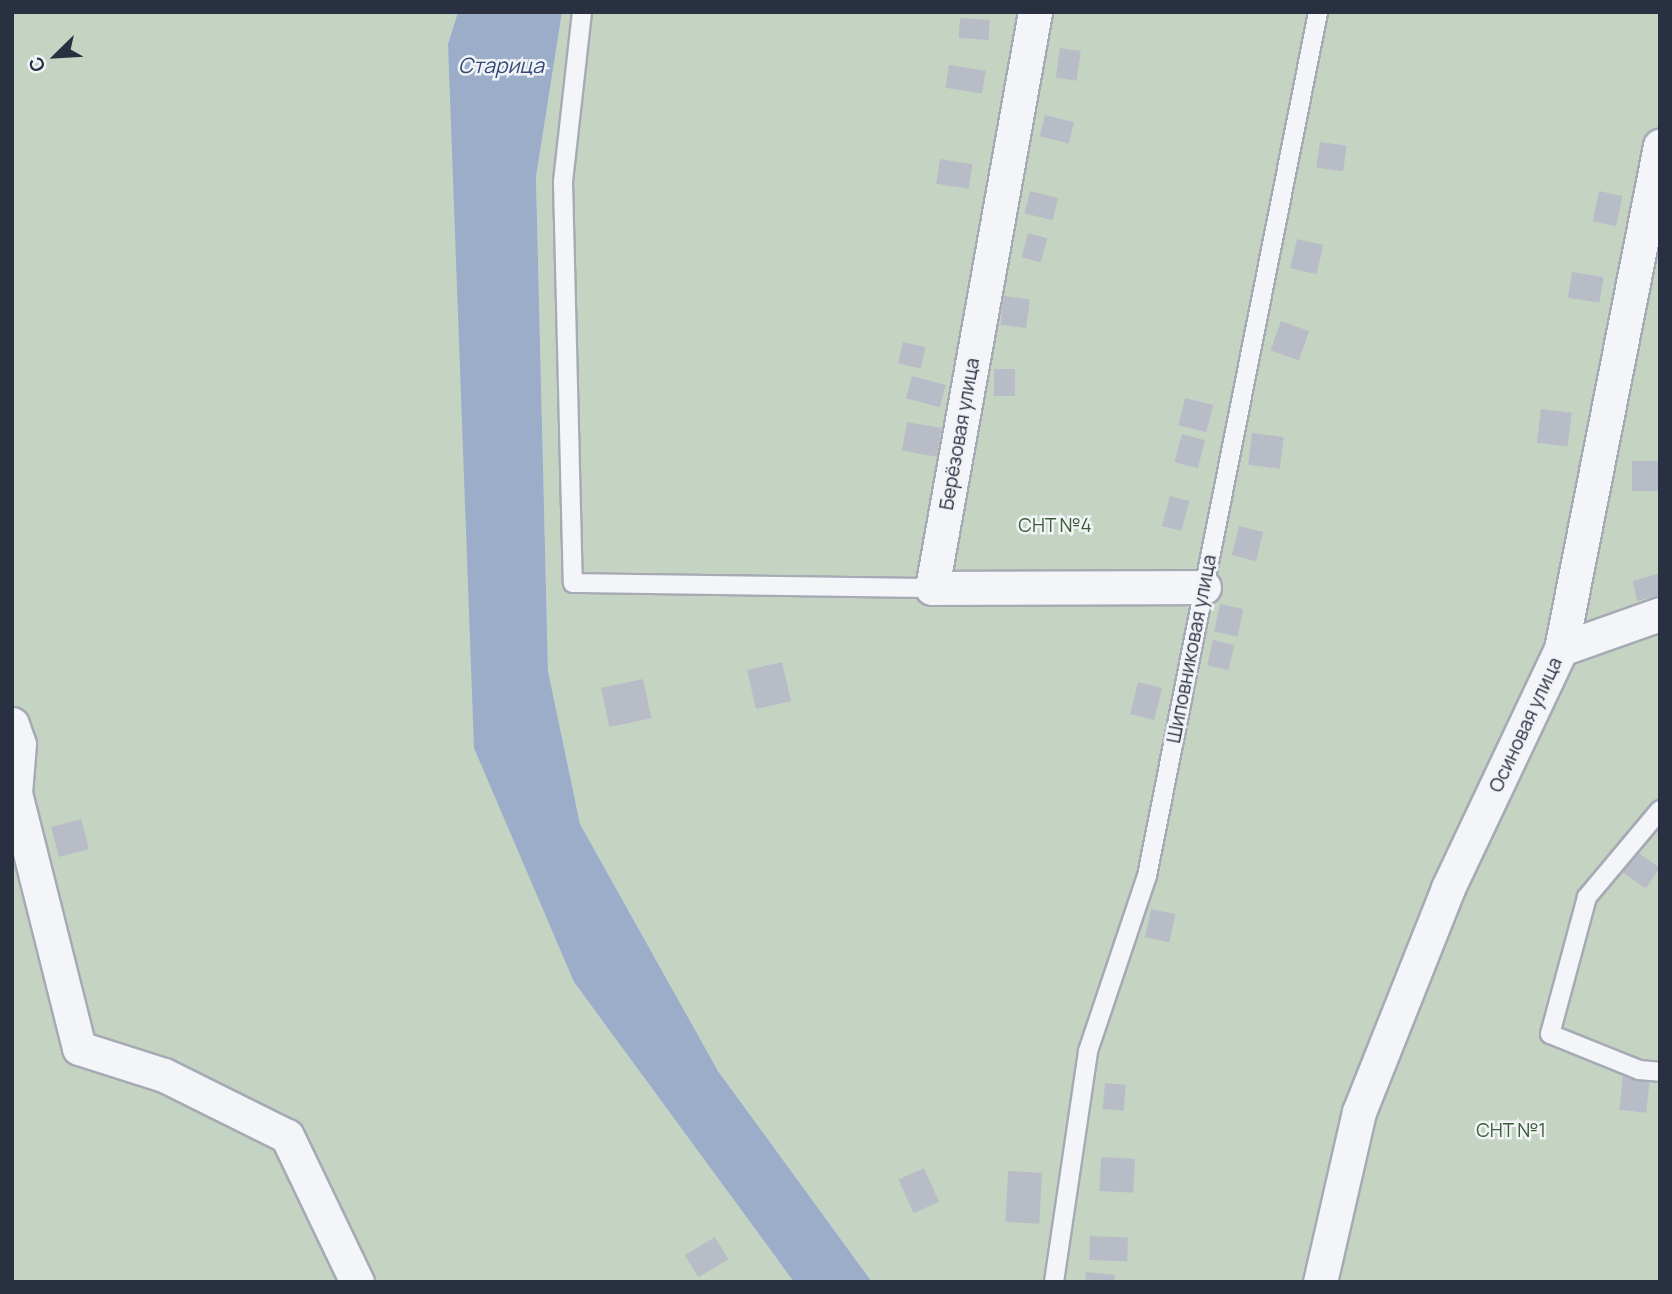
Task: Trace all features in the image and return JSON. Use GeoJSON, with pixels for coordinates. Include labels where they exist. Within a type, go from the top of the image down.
{"type":"FeatureCollection","features":[{"type":"Feature","properties":{"kind":"street","name":"Берёзовая улица"},"geometry":{"type":"LineString","coordinates":[[932,588],[1035,12]]}},
{"type":"Feature","properties":{"kind":"street","name":"Осиновая улица"},"geometry":{"type":"LineString","coordinates":[[1320,1282],[1359,1112],[1448,888],[1561,649],[1660,146]]}},
{"type":"Feature","properties":{"kind":"street"},"geometry":{"type":"LineString","coordinates":[[932,588],[1204,587]]}},
{"type":"Feature","properties":{"kind":"street"},"geometry":{"type":"LineString","coordinates":[[1561,649],[1660,614]]}},
{"type":"Feature","properties":{"kind":"street"},"geometry":{"type":"LineString","coordinates":[[12,724],[19,744],[15,793],[79,1048],[163,1075],[287,1136],[358,1282]]}},
{"type":"Feature","properties":{"kind":"lane"},"geometry":{"type":"LineString","coordinates":[[582,12],[563,182],[573,583],[932,588]]}},
{"type":"Feature","properties":{"kind":"lane","name":"Шиповниковая улица"},"geometry":{"type":"LineString","coordinates":[[1054,1282],[1088,1051],[1147,876],[1318,12]]}},
{"type":"Feature","properties":{"kind":"lane"},"geometry":{"type":"LineString","coordinates":[[1660,810],[1587,897],[1550,1034],[1639,1070],[1660,1072]]}},
{"type":"Feature","properties":{"kind":"green space"},"geometry":{"type":"Polygon","coordinates":[[[12,12],[458,12],[448,44],[574,982],[794,1282],[12,1282],[12,12]]]}},
{"type":"Feature","properties":{"kind":"green space","name":"СНТ №4"},"geometry":{"type":"Polygon","coordinates":[[[562,12],[1660,12],[1660,1282],[872,1282],[718,1071],[580,824],[548,672],[536,177],[562,12]]]}},
{"type":"Feature","properties":{"kind":"water","name":"Старица"},"geometry":{"type":"Polygon","coordinates":[[[458,12],[562,12],[536,177],[548,671],[580,824],[718,1071],[872,1282],[794,1282],[574,982],[474,748],[448,44],[458,12]]]}},
{"type":"Feature","properties":{"kind":"building"},"geometry":{"type":"Polygon","coordinates":[[[960,18],[990,20],[989,40],[959,38],[960,18]]]}},
{"type":"Feature","properties":{"kind":"building"},"geometry":{"type":"Polygon","coordinates":[[[1060,48],[1081,51],[1077,81],[1056,78],[1060,48]]]}},
{"type":"Feature","properties":{"kind":"building"},"geometry":{"type":"Polygon","coordinates":[[[949,65],[986,71],[982,94],[945,88],[949,65]]]}},
{"type":"Feature","properties":{"kind":"building"},"geometry":{"type":"Polygon","coordinates":[[[1045,115],[1074,122],[1069,144],[1040,136],[1045,115]]]}},
{"type":"Feature","properties":{"kind":"building"},"geometry":{"type":"Polygon","coordinates":[[[1320,142],[1347,146],[1343,172],[1316,168],[1320,142]]]}},
{"type":"Feature","properties":{"kind":"building"},"geometry":{"type":"Polygon","coordinates":[[[940,159],[973,164],[969,189],[936,184],[940,159]]]}},
{"type":"Feature","properties":{"kind":"building"},"geometry":{"type":"Polygon","coordinates":[[[1030,191],[1058,198],[1053,220],[1024,213],[1030,191]]]}},
{"type":"Feature","properties":{"kind":"building"},"geometry":{"type":"Polygon","coordinates":[[[1599,191],[1622,196],[1616,226],[1593,221],[1599,191]]]}},
{"type":"Feature","properties":{"kind":"building"},"geometry":{"type":"Polygon","coordinates":[[[1028,233],[1047,238],[1041,262],[1022,257],[1028,233]]]}},
{"type":"Feature","properties":{"kind":"building"},"geometry":{"type":"Polygon","coordinates":[[[1297,239],[1323,245],[1317,274],[1290,268],[1297,239]]]}},
{"type":"Feature","properties":{"kind":"building"},"geometry":{"type":"Polygon","coordinates":[[[1572,272],[1604,277],[1600,303],[1568,298],[1572,272]]]}},
{"type":"Feature","properties":{"kind":"building"},"geometry":{"type":"Polygon","coordinates":[[[1004,296],[1030,299],[1026,328],[1000,325],[1004,296]]]}},
{"type":"Feature","properties":{"kind":"building"},"geometry":{"type":"Polygon","coordinates":[[[1281,321],[1309,331],[1299,360],[1270,350],[1281,321]]]}},
{"type":"Feature","properties":{"kind":"building"},"geometry":{"type":"Polygon","coordinates":[[[903,342],[925,347],[920,369],[898,363],[903,342]]]}},
{"type":"Feature","properties":{"kind":"building"},"geometry":{"type":"Polygon","coordinates":[[[994,369],[1015,369],[1015,396],[994,396],[994,369]]]}},
{"type":"Feature","properties":{"kind":"building"},"geometry":{"type":"Polygon","coordinates":[[[912,376],[946,385],[940,407],[906,398],[912,376]]]}},
{"type":"Feature","properties":{"kind":"building"},"geometry":{"type":"Polygon","coordinates":[[[1185,398],[1213,405],[1206,432],[1178,425],[1185,398]]]}},
{"type":"Feature","properties":{"kind":"building"},"geometry":{"type":"Polygon","coordinates":[[[1541,409],[1572,413],[1568,447],[1537,443],[1541,409]]]}},
{"type":"Feature","properties":{"kind":"building"},"geometry":{"type":"Polygon","coordinates":[[[907,422],[941,428],[936,457],[902,451],[907,422]]]}},
{"type":"Feature","properties":{"kind":"building"},"geometry":{"type":"Polygon","coordinates":[[[1252,433],[1284,437],[1280,469],[1248,465],[1252,433]]]}},
{"type":"Feature","properties":{"kind":"building"},"geometry":{"type":"Polygon","coordinates":[[[1182,434],[1205,440],[1198,468],[1174,462],[1182,434]]]}},
{"type":"Feature","properties":{"kind":"building"},"geometry":{"type":"Polygon","coordinates":[[[1632,461],[1660,461],[1660,491],[1632,491],[1632,461]]]}},
{"type":"Feature","properties":{"kind":"building"},"geometry":{"type":"Polygon","coordinates":[[[1170,496],[1189,501],[1181,531],[1162,526],[1170,496]]]}},
{"type":"Feature","properties":{"kind":"building"},"geometry":{"type":"Polygon","coordinates":[[[1239,526],[1263,532],[1256,561],[1232,555],[1239,526]]]}},
{"type":"Feature","properties":{"kind":"building"},"geometry":{"type":"Polygon","coordinates":[[[1660,573],[1660,595],[1637,601],[1633,581],[1660,573]]]}},
{"type":"Feature","properties":{"kind":"building"},"geometry":{"type":"Polygon","coordinates":[[[1220,604],[1243,609],[1238,636],[1214,631],[1220,604]]]}},
{"type":"Feature","properties":{"kind":"building"},"geometry":{"type":"Polygon","coordinates":[[[1213,640],[1234,645],[1229,670],[1207,665],[1213,640]]]}},
{"type":"Feature","properties":{"kind":"building"},"geometry":{"type":"Polygon","coordinates":[[[782,662],[791,701],[756,709],[747,670],[782,662]]]}},
{"type":"Feature","properties":{"kind":"building"},"geometry":{"type":"Polygon","coordinates":[[[643,679],[651,718],[609,727],[601,688],[643,679]]]}},
{"type":"Feature","properties":{"kind":"building"},"geometry":{"type":"Polygon","coordinates":[[[1138,682],[1162,688],[1154,720],[1130,714],[1138,682]]]}},
{"type":"Feature","properties":{"kind":"building"},"geometry":{"type":"Polygon","coordinates":[[[81,819],[89,849],[59,857],[51,827],[81,819]]]}},
{"type":"Feature","properties":{"kind":"building"},"geometry":{"type":"Polygon","coordinates":[[[1637,852],[1660,868],[1646,889],[1623,872],[1637,852]]]}},
{"type":"Feature","properties":{"kind":"building"},"geometry":{"type":"Polygon","coordinates":[[[1151,909],[1175,914],[1169,943],[1145,937],[1151,909]]]}},
{"type":"Feature","properties":{"kind":"building"},"geometry":{"type":"Polygon","coordinates":[[[1623,1075],[1650,1078],[1646,1113],[1619,1110],[1623,1075]]]}},
{"type":"Feature","properties":{"kind":"building"},"geometry":{"type":"Polygon","coordinates":[[[1105,1083],[1126,1085],[1124,1111],[1103,1109],[1105,1083]]]}},
{"type":"Feature","properties":{"kind":"building"},"geometry":{"type":"Polygon","coordinates":[[[1101,1157],[1135,1159],[1133,1193],[1099,1191],[1101,1157]]]}},
{"type":"Feature","properties":{"kind":"building"},"geometry":{"type":"Polygon","coordinates":[[[924,1168],[939,1202],[913,1213],[898,1179],[924,1168]]]}},
{"type":"Feature","properties":{"kind":"building"},"geometry":{"type":"Polygon","coordinates":[[[1008,1171],[1042,1173],[1039,1224],[1005,1222],[1008,1171]]]}},
{"type":"Feature","properties":{"kind":"building"},"geometry":{"type":"Polygon","coordinates":[[[1090,1236],[1128,1237],[1127,1261],[1089,1260],[1090,1236]]]}},
{"type":"Feature","properties":{"kind":"building"},"geometry":{"type":"Polygon","coordinates":[[[715,1237],[728,1259],[698,1277],[685,1255],[715,1237]]]}},
{"type":"Feature","properties":{"kind":"building"},"geometry":{"type":"Polygon","coordinates":[[[1086,1272],[1115,1275],[1114,1282],[1085,1282],[1086,1272]]]}},
{"type":"Feature","properties":{"kind":"park label","name":"СНТ №1"},"geometry":{"type":"Point","coordinates":[1511,1131]}}]}
